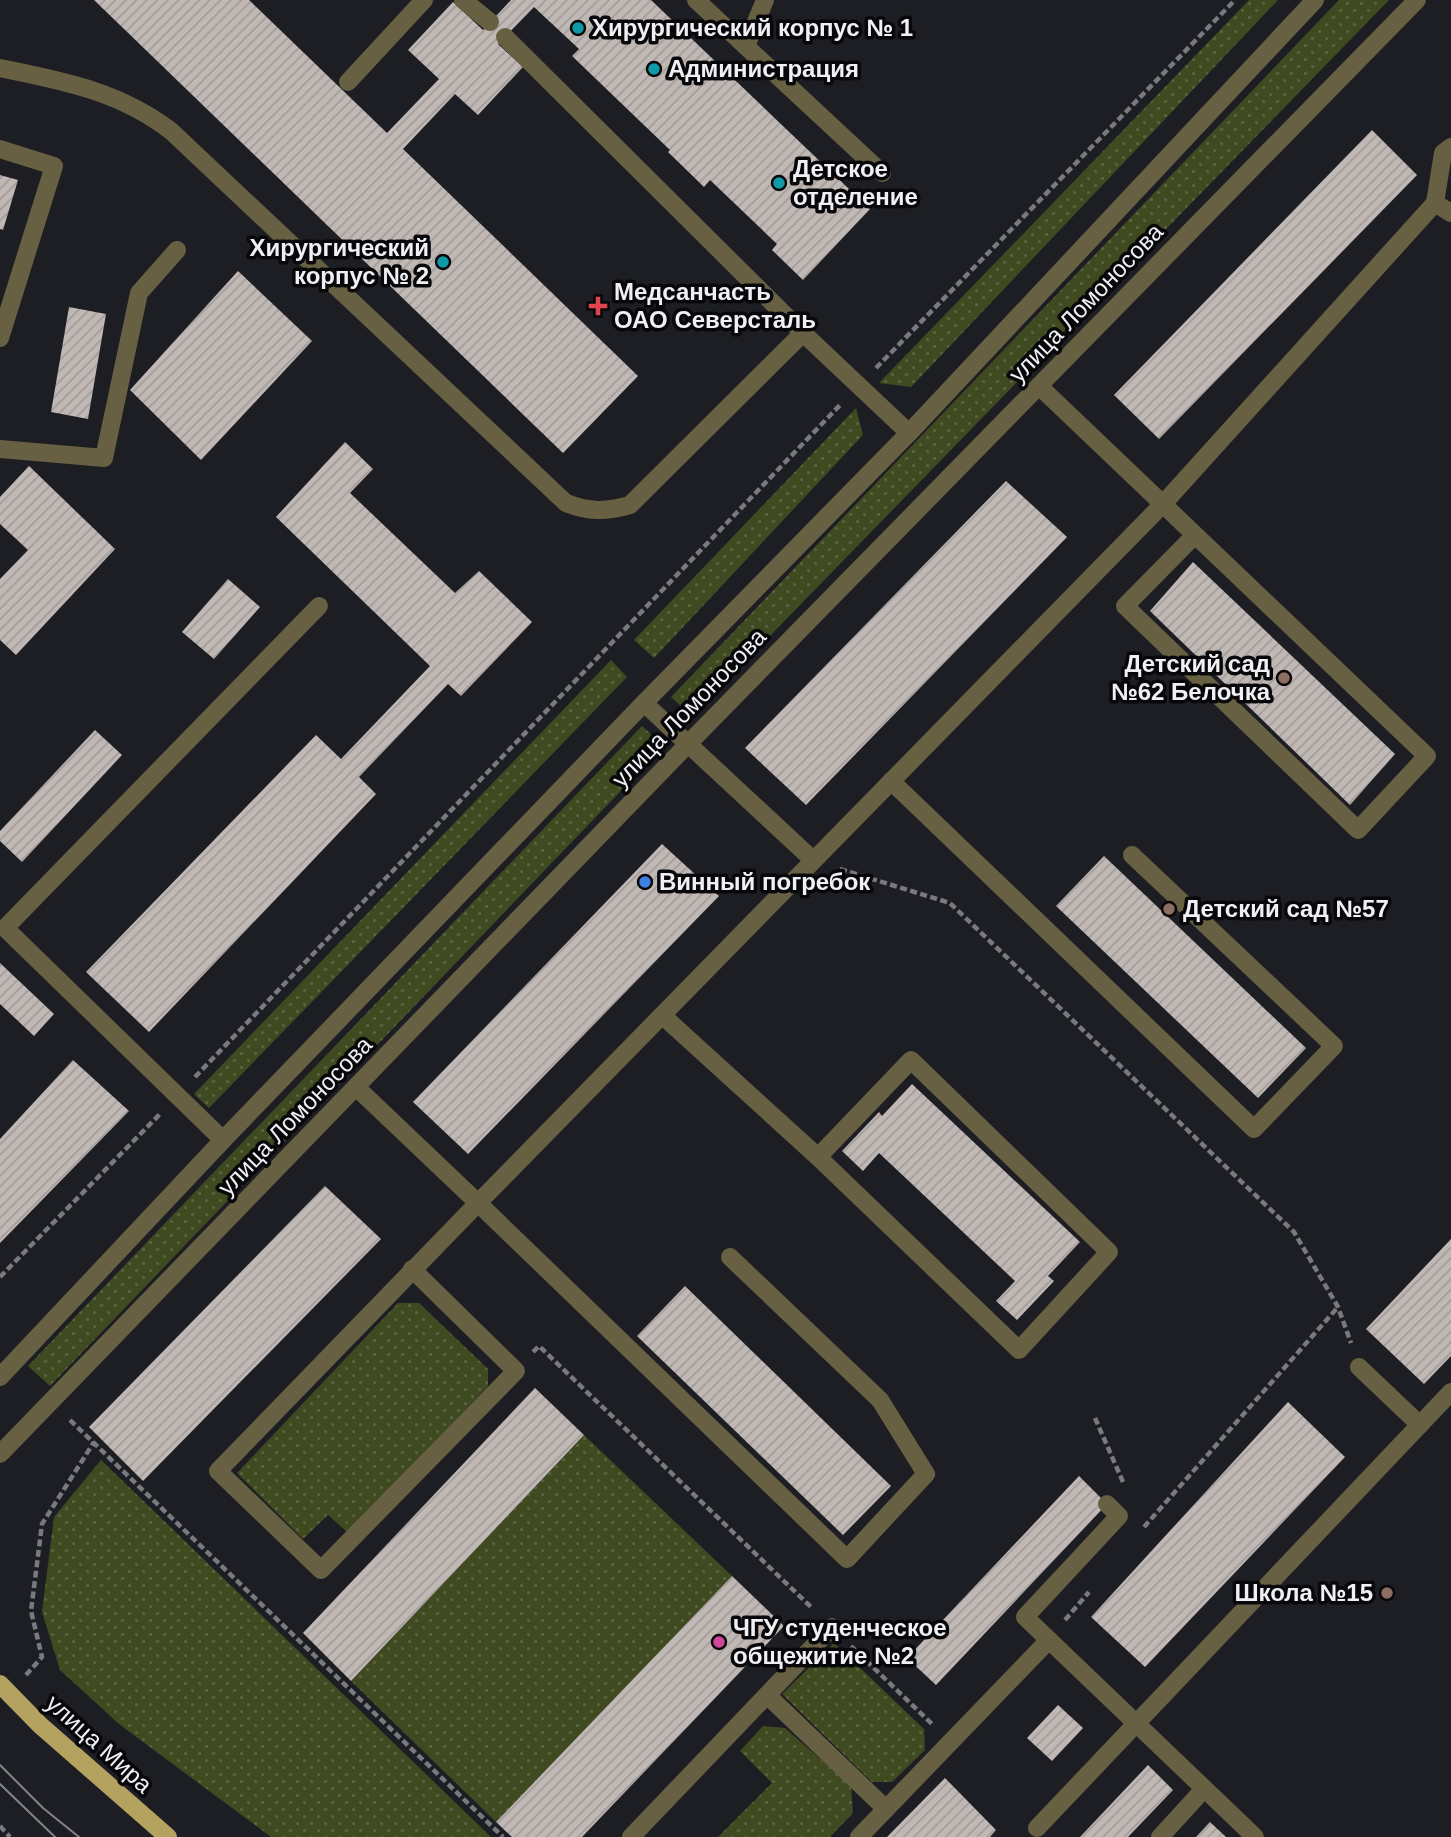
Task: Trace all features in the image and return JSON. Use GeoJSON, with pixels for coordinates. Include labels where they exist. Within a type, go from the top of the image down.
{"type":"FeatureCollection","features":[{"type":"Feature","properties":{"kind":"main road","name":"улица Мира"},"geometry":{"type":"LineString","coordinates":[[5,1689],[40,1726],[167,1837]]}},
{"type":"Feature","properties":{"kind":"street"},"geometry":{"type":"LineString","coordinates":[[348,82],[424,0]]}},
{"type":"Feature","properties":{"kind":"street"},"geometry":{"type":"LineString","coordinates":[[463,0],[490,22]]}},
{"type":"Feature","properties":{"kind":"street"},"geometry":{"type":"LineString","coordinates":[[696,0],[882,173]]}},
{"type":"Feature","properties":{"kind":"street"},"geometry":{"type":"LineString","coordinates":[[746,46],[765,0]]}},
{"type":"Feature","properties":{"kind":"street","name":"улица Ломоносова"},"geometry":{"type":"LineString","coordinates":[[0,1377],[223,1140],[644,703],[909,433],[1315,0]]}},
{"type":"Feature","properties":{"kind":"street","name":"улица Ломоносова"},"geometry":{"type":"LineString","coordinates":[[0,1454],[688,744],[1417,0]]}},
{"type":"Feature","properties":{"kind":"street"},"geometry":{"type":"LineString","coordinates":[[505,37],[803,333],[909,433]]}},
{"type":"Feature","properties":{"kind":"street"},"geometry":{"type":"LineString","coordinates":[[0,68],[83,85],[144,111],[171,131],[566,503],[583,510],[607,511],[630,505],[803,333]]}},
{"type":"Feature","properties":{"kind":"street"},"geometry":{"type":"LineString","coordinates":[[412,1269],[516,1371],[321,1570],[218,1471],[412,1269],[1163,504],[1435,203],[1443,153],[1451,147]]}},
{"type":"Feature","properties":{"kind":"street"},"geometry":{"type":"LineString","coordinates":[[0,149],[54,166],[0,338]]}},
{"type":"Feature","properties":{"kind":"street"},"geometry":{"type":"LineString","coordinates":[[1435,203],[1451,213]]}},
{"type":"Feature","properties":{"kind":"street"},"geometry":{"type":"LineString","coordinates":[[0,449],[104,458],[139,293],[177,250]]}},
{"type":"Feature","properties":{"kind":"street"},"geometry":{"type":"LineString","coordinates":[[1039,386],[1427,756],[1359,830],[1125,606],[1195,535]]}},
{"type":"Feature","properties":{"kind":"street"},"geometry":{"type":"LineString","coordinates":[[223,1140],[5,928],[319,606]]}},
{"type":"Feature","properties":{"kind":"street"},"geometry":{"type":"LineString","coordinates":[[644,703],[813,860]]}},
{"type":"Feature","properties":{"kind":"street"},"geometry":{"type":"LineString","coordinates":[[891,780],[1254,1129],[1334,1046],[1132,855]]}},
{"type":"Feature","properties":{"kind":"street"},"geometry":{"type":"LineString","coordinates":[[663,1016],[817,1157],[1019,1350],[1109,1252],[911,1060],[817,1157]]}},
{"type":"Feature","properties":{"kind":"street"},"geometry":{"type":"LineString","coordinates":[[357,1088],[847,1559],[926,1474],[880,1400],[730,1256]]}},
{"type":"Feature","properties":{"kind":"street"},"geometry":{"type":"LineString","coordinates":[[1360,1367],[1420,1425]]}},
{"type":"Feature","properties":{"kind":"street"},"geometry":{"type":"LineString","coordinates":[[1037,1828],[1451,1392]]}},
{"type":"Feature","properties":{"kind":"street"},"geometry":{"type":"LineString","coordinates":[[1107,1504],[1119,1516],[1026,1617],[1255,1837]]}},
{"type":"Feature","properties":{"kind":"street"},"geometry":{"type":"LineString","coordinates":[[631,1837],[832,1627]]}},
{"type":"Feature","properties":{"kind":"street"},"geometry":{"type":"LineString","coordinates":[[859,1837],[1049,1640]]}},
{"type":"Feature","properties":{"kind":"street"},"geometry":{"type":"LineString","coordinates":[[767,1695],[886,1809]]}},
{"type":"Feature","properties":{"kind":"street"},"geometry":{"type":"LineString","coordinates":[[1160,1837],[1204,1789]]}},
{"type":"Feature","properties":{"kind":"path"},"geometry":{"type":"LineString","coordinates":[[0,1277],[858,386],[1235,0]]}},
{"type":"Feature","properties":{"kind":"path"},"geometry":{"type":"LineString","coordinates":[[813,860],[950,903],[1294,1232],[1338,1307],[1360,1367]]}},
{"type":"Feature","properties":{"kind":"path"},"geometry":{"type":"LineString","coordinates":[[1143,1528],[1338,1307]]}},
{"type":"Feature","properties":{"kind":"path"},"geometry":{"type":"LineString","coordinates":[[516,1371],[539,1346],[951,1743]]}},
{"type":"Feature","properties":{"kind":"path"},"geometry":{"type":"LineString","coordinates":[[51,1402],[503,1837]]}},
{"type":"Feature","properties":{"kind":"path"},"geometry":{"type":"LineString","coordinates":[[5,1689],[42,1657],[32,1611],[42,1524],[94,1442]]}},
{"type":"Feature","properties":{"kind":"path"},"geometry":{"type":"LineString","coordinates":[[0,1826],[10,1837]]}},
{"type":"Feature","properties":{"kind":"green space"},"geometry":{"type":"Polygon","coordinates":[[[1249,0],[1278,0],[911,387],[879,383],[1249,0]]]}},
{"type":"Feature","properties":{"kind":"green space"},"geometry":{"type":"Polygon","coordinates":[[[1339,0],[1389,0],[692,716],[671,697],[1339,0]]]}},
{"type":"Feature","properties":{"kind":"green space"},"geometry":{"type":"Polygon","coordinates":[[[856,408],[863,435],[654,658],[634,640],[856,408]]]}},
{"type":"Feature","properties":{"kind":"green space"},"geometry":{"type":"Polygon","coordinates":[[[611,660],[627,677],[209,1108],[194,1094],[611,660]]]}},
{"type":"Feature","properties":{"kind":"green space"},"geometry":{"type":"Polygon","coordinates":[[[642,726],[664,746],[50,1386],[28,1366],[642,726]]]}},
{"type":"Feature","properties":{"kind":"green space"},"geometry":{"type":"Polygon","coordinates":[[[398,1303],[419,1303],[488,1369],[488,1386],[347,1532],[328,1515],[303,1539],[237,1473],[398,1303]]]}},
{"type":"Feature","properties":{"kind":"green space"},"geometry":{"type":"Polygon","coordinates":[[[584,1435],[732,1576],[496,1822],[351,1681],[584,1435]]]}},
{"type":"Feature","properties":{"kind":"green space"},"geometry":{"type":"Polygon","coordinates":[[[101,1460],[491,1837],[271,1837],[119,1724],[60,1670],[42,1612],[54,1517],[101,1460]]]}},
{"type":"Feature","properties":{"kind":"green space"},"geometry":{"type":"Polygon","coordinates":[[[834,1643],[924,1729],[925,1750],[892,1782],[872,1782],[782,1694],[834,1643]]]}},
{"type":"Feature","properties":{"kind":"green space"},"geometry":{"type":"Polygon","coordinates":[[[763,1726],[785,1728],[851,1786],[853,1813],[830,1837],[718,1837],[772,1783],[740,1751],[763,1726]]]}},
{"type":"Feature","properties":{"kind":"building","name":"Хирургический корпус № 2"},"geometry":{"type":"Polygon","coordinates":[[[94,0],[249,0],[387,133],[439,79],[408,50],[453,2],[483,30],[511,0],[651,0],[870,209],[803,280],[772,250],[777,244],[710,180],[704,187],[668,152],[670,150],[572,56],[579,49],[534,7],[498,44],[523,67],[478,115],[455,94],[403,149],[638,376],[563,453],[94,0]]]}},
{"type":"Feature","properties":{"kind":"building"},"geometry":{"type":"Polygon","coordinates":[[[1372,130],[1417,175],[1159,439],[1114,395],[1372,130]]]}},
{"type":"Feature","properties":{"kind":"building"},"geometry":{"type":"Polygon","coordinates":[[[0,175],[18,180],[3,230],[0,229],[0,175]]]}},
{"type":"Feature","properties":{"kind":"building"},"geometry":{"type":"Polygon","coordinates":[[[238,271],[312,341],[201,460],[130,390],[238,271]]]}},
{"type":"Feature","properties":{"kind":"building"},"geometry":{"type":"Polygon","coordinates":[[[69,307],[106,314],[88,419],[51,412],[69,307]]]}},
{"type":"Feature","properties":{"kind":"building"},"geometry":{"type":"Polygon","coordinates":[[[345,442],[373,469],[350,493],[455,593],[479,571],[532,622],[461,696],[448,684],[359,777],[376,794],[149,1032],[86,972],[316,735],[341,759],[430,666],[276,517],[345,442]]]}},
{"type":"Feature","properties":{"kind":"building"},"geometry":{"type":"Polygon","coordinates":[[[29,466],[115,549],[16,655],[0,640],[0,579],[28,550],[0,524],[0,497],[29,466]]]}},
{"type":"Feature","properties":{"kind":"building"},"geometry":{"type":"Polygon","coordinates":[[[1006,481],[1067,537],[806,805],[745,748],[1006,481]]]}},
{"type":"Feature","properties":{"kind":"building"},"geometry":{"type":"Polygon","coordinates":[[[1193,562],[1395,754],[1350,805],[1150,611],[1193,562]]]}},
{"type":"Feature","properties":{"kind":"building"},"geometry":{"type":"Polygon","coordinates":[[[228,579],[260,607],[214,659],[182,632],[228,579]]]}},
{"type":"Feature","properties":{"kind":"building"},"geometry":{"type":"Polygon","coordinates":[[[95,730],[122,755],[22,862],[0,841],[0,831],[95,730]]]}},
{"type":"Feature","properties":{"kind":"building"},"geometry":{"type":"Polygon","coordinates":[[[662,844],[719,896],[468,1154],[413,1102],[662,844]]]}},
{"type":"Feature","properties":{"kind":"building"},"geometry":{"type":"Polygon","coordinates":[[[1104,856],[1306,1048],[1258,1098],[1056,906],[1104,856]]]}},
{"type":"Feature","properties":{"kind":"building"},"geometry":{"type":"Polygon","coordinates":[[[0,963],[54,1014],[34,1036],[0,1004],[0,963]]]}},
{"type":"Feature","properties":{"kind":"building"},"geometry":{"type":"Polygon","coordinates":[[[73,1060],[129,1111],[0,1243],[0,1139],[73,1060]]]}},
{"type":"Feature","properties":{"kind":"building"},"geometry":{"type":"Polygon","coordinates":[[[912,1084],[1080,1242],[1048,1276],[1054,1281],[1017,1320],[996,1301],[1015,1281],[879,1153],[863,1171],[842,1151],[879,1112],[882,1116],[912,1084]]]}},
{"type":"Feature","properties":{"kind":"building"},"geometry":{"type":"Polygon","coordinates":[[[325,1186],[381,1239],[143,1481],[89,1427],[325,1186]]]}},
{"type":"Feature","properties":{"kind":"building"},"geometry":{"type":"Polygon","coordinates":[[[1451,1239],[1451,1356],[1424,1384],[1366,1329],[1451,1239]]]}},
{"type":"Feature","properties":{"kind":"building"},"geometry":{"type":"Polygon","coordinates":[[[685,1286],[891,1486],[843,1535],[637,1336],[685,1286]]]}},
{"type":"Feature","properties":{"kind":"building"},"geometry":{"type":"Polygon","coordinates":[[[535,1388],[584,1435],[351,1681],[303,1633],[535,1388]]]}},
{"type":"Feature","properties":{"kind":"building"},"geometry":{"type":"Polygon","coordinates":[[[1288,1402],[1345,1457],[1145,1667],[1091,1617],[1288,1402]]]}},
{"type":"Feature","properties":{"kind":"building"},"geometry":{"type":"Polygon","coordinates":[[[1079,1476],[1107,1504],[936,1685],[907,1658],[1079,1476]]]}},
{"type":"Feature","properties":{"kind":"building"},"geometry":{"type":"Polygon","coordinates":[[[732,1576],[784,1626],[582,1837],[512,1837],[496,1822],[732,1576]]]}},
{"type":"Feature","properties":{"kind":"building"},"geometry":{"type":"Polygon","coordinates":[[[1058,1705],[1083,1728],[1052,1761],[1027,1738],[1058,1705]]]}},
{"type":"Feature","properties":{"kind":"building"},"geometry":{"type":"Polygon","coordinates":[[[1148,1765],[1173,1790],[1128,1837],[1080,1837],[1148,1765]]]}},
{"type":"Feature","properties":{"kind":"building"},"geometry":{"type":"Polygon","coordinates":[[[945,1778],[996,1830],[990,1837],[887,1837],[945,1778]]]}},
{"type":"Feature","properties":{"kind":"building"},"geometry":{"type":"Polygon","coordinates":[[[1210,1822],[1226,1837],[1196,1837],[1210,1822]]]}},
{"type":"Feature","properties":{"kind":"tram line"},"geometry":{"type":"LineString","coordinates":[[0,1765],[43,1808],[79,1837]]}},
{"type":"Feature","properties":{"kind":"tram line"},"geometry":{"type":"LineString","coordinates":[[0,1784],[55,1837]]}},
{"type":"Feature","properties":{"kind":"place","name":"Хирургический корпус № 1"},"geometry":{"type":"Point","coordinates":[578,28]}},
{"type":"Feature","properties":{"kind":"place","name":"Администрация"},"geometry":{"type":"Point","coordinates":[654,69]}},
{"type":"Feature","properties":{"kind":"place","name":"Детское отделение"},"geometry":{"type":"Point","coordinates":[779,183]}},
{"type":"Feature","properties":{"kind":"place","name":"Хирургический корпус № 2"},"geometry":{"type":"Point","coordinates":[443,262]}},
{"type":"Feature","properties":{"kind":"place","name":"Медсанчасть ОАО Северсталь"},"geometry":{"type":"Point","coordinates":[598,306]}},
{"type":"Feature","properties":{"kind":"place","name":"Детский сад №62 Белочка"},"geometry":{"type":"Point","coordinates":[1284,678]}},
{"type":"Feature","properties":{"kind":"place","name":"Винный погребок"},"geometry":{"type":"Point","coordinates":[645,882]}},
{"type":"Feature","properties":{"kind":"place","name":"Детский сад №57"},"geometry":{"type":"Point","coordinates":[1169,909]}},
{"type":"Feature","properties":{"kind":"place","name":"Школа №15"},"geometry":{"type":"Point","coordinates":[1387,1593]}},
{"type":"Feature","properties":{"kind":"place","name":"ЧГУ студенческое общежитие №2"},"geometry":{"type":"Point","coordinates":[719,1642]}}]}
